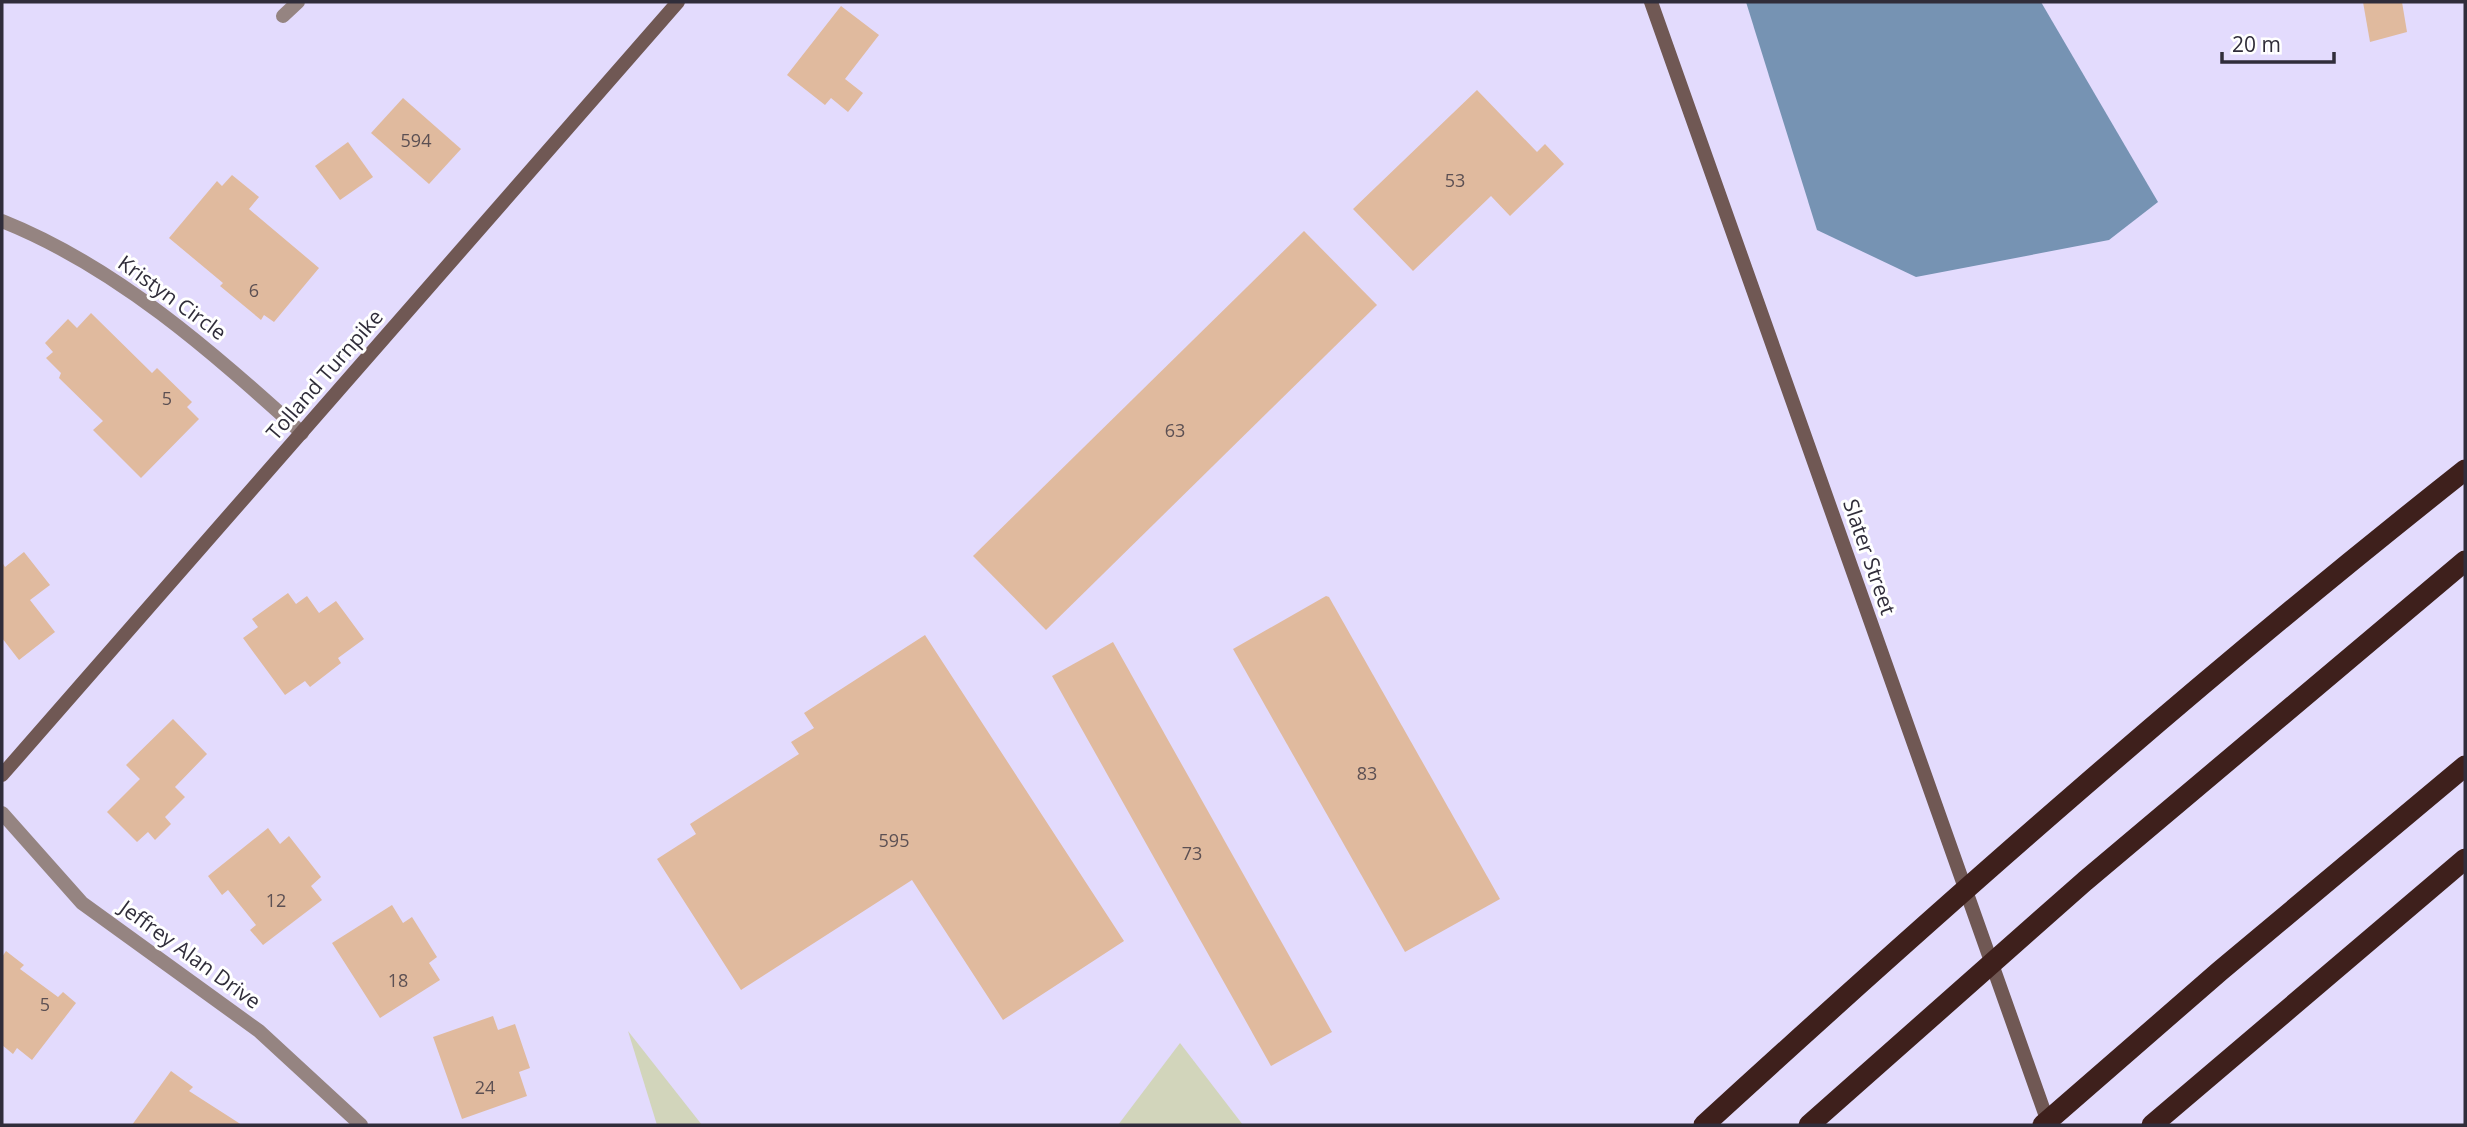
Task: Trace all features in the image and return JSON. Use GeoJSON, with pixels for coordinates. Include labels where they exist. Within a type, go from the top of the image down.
{"type":"FeatureCollection","features":[{"type":"Feature","properties":{"kind":"highway"},"geometry":{"type":"LineString","coordinates":[[1704,1125],[2059,810],[2321,586],[2465,470]]}},
{"type":"Feature","properties":{"kind":"highway"},"geometry":{"type":"LineString","coordinates":[[1809,1125],[2085,881],[2465,561]]}},
{"type":"Feature","properties":{"kind":"highway"},"geometry":{"type":"LineString","coordinates":[[2043,1125],[2465,766]]}},
{"type":"Feature","properties":{"kind":"highway"},"geometry":{"type":"LineString","coordinates":[[2152,1125],[2465,859]]}},
{"type":"Feature","properties":{"kind":"street"},"geometry":{"type":"LineString","coordinates":[[283,16],[298,2]]}},
{"type":"Feature","properties":{"kind":"street","name":"Tolland Turnpike"},"geometry":{"type":"LineString","coordinates":[[2,775],[678,2]]}},
{"type":"Feature","properties":{"kind":"street","name":"Slater Street"},"geometry":{"type":"LineString","coordinates":[[1651,2],[2049,1125]]}},
{"type":"Feature","properties":{"kind":"street","name":"Kristyn Circle"},"geometry":{"type":"LineString","coordinates":[[2,221],[50,240],[201,342],[302,433]]}},
{"type":"Feature","properties":{"kind":"street","name":"Jeffrey Alan Drive"},"geometry":{"type":"LineString","coordinates":[[2,813],[82,903],[259,1031],[361,1125]]}},
{"type":"Feature","properties":{"kind":"green space"},"geometry":{"type":"Polygon","coordinates":[[[628,1031],[702,1125],[657,1125],[628,1031]]]}},
{"type":"Feature","properties":{"kind":"green space"},"geometry":{"type":"Polygon","coordinates":[[[1180,1043],[1243,1125],[1118,1125],[1180,1043]]]}},
{"type":"Feature","properties":{"kind":"water"},"geometry":{"type":"Polygon","coordinates":[[[1746,2],[2041,2],[2158,202],[2109,240],[1916,277],[1817,230],[1746,2]]]}},
{"type":"Feature","properties":{"kind":"building"},"geometry":{"type":"Polygon","coordinates":[[[2363,2],[2402,2],[2407,32],[2370,42],[2363,2]]]}},
{"type":"Feature","properties":{"kind":"building"},"geometry":{"type":"Polygon","coordinates":[[[841,6],[879,35],[845,79],[863,93],[848,112],[831,98],[825,105],[787,75],[841,6]]]}},
{"type":"Feature","properties":{"kind":"building"},"geometry":{"type":"Polygon","coordinates":[[[1477,90],[1537,152],[1545,144],[1564,164],[1510,216],[1491,196],[1413,271],[1353,209],[1477,90]]]}},
{"type":"Feature","properties":{"kind":"building"},"geometry":{"type":"Polygon","coordinates":[[[403,98],[461,149],[429,184],[371,133],[403,98]]]}},
{"type":"Feature","properties":{"kind":"building"},"geometry":{"type":"Polygon","coordinates":[[[348,142],[373,177],[340,200],[315,166],[348,142]]]}},
{"type":"Feature","properties":{"kind":"building"},"geometry":{"type":"Polygon","coordinates":[[[232,175],[259,197],[249,209],[319,268],[274,322],[264,315],[261,320],[220,286],[223,283],[169,238],[217,181],[222,186],[232,175]]]}},
{"type":"Feature","properties":{"kind":"building"},"geometry":{"type":"Polygon","coordinates":[[[1304,231],[1377,305],[1046,630],[973,556],[1304,231]]]}},
{"type":"Feature","properties":{"kind":"building"},"geometry":{"type":"Polygon","coordinates":[[[91,313],[152,373],[157,368],[192,402],[187,407],[199,419],[141,478],[93,430],[103,421],[59,378],[61,373],[46,358],[53,352],[45,343],[68,319],[77,328],[91,313]]]}},
{"type":"Feature","properties":{"kind":"building"},"geometry":{"type":"Polygon","coordinates":[[[24,552],[50,585],[30,600],[55,632],[19,660],[2,638],[2,562],[5,567],[24,552]]]}},
{"type":"Feature","properties":{"kind":"building"},"geometry":{"type":"Polygon","coordinates":[[[288,593],[296,604],[307,596],[319,613],[336,601],[364,639],[338,658],[341,663],[310,687],[305,681],[285,695],[243,638],[258,627],[252,619],[288,593]]]}},
{"type":"Feature","properties":{"kind":"building"},"geometry":{"type":"Polygon","coordinates":[[[1326,596],[1329,597],[1500,899],[1405,952],[1233,649],[1326,596]]]}},
{"type":"Feature","properties":{"kind":"building"},"geometry":{"type":"Polygon","coordinates":[[[925,635],[1124,941],[1003,1020],[912,880],[741,990],[657,859],[696,834],[690,824],[799,754],[791,742],[814,728],[804,713],[925,635]]]}},
{"type":"Feature","properties":{"kind":"building"},"geometry":{"type":"Polygon","coordinates":[[[1113,642],[1332,1032],[1271,1066],[1052,676],[1113,642]]]}},
{"type":"Feature","properties":{"kind":"building"},"geometry":{"type":"Polygon","coordinates":[[[173,719],[207,754],[175,787],[185,797],[165,817],[171,824],[155,840],[148,832],[137,842],[107,812],[140,779],[126,765],[173,719]]]}},
{"type":"Feature","properties":{"kind":"building"},"geometry":{"type":"Polygon","coordinates":[[[268,828],[280,844],[289,836],[321,877],[311,886],[322,900],[263,945],[250,930],[256,925],[228,890],[222,895],[208,876],[268,828]]]}},
{"type":"Feature","properties":{"kind":"building"},"geometry":{"type":"Polygon","coordinates":[[[392,905],[403,923],[412,917],[437,957],[429,963],[440,980],[380,1018],[332,943],[392,905]]]}},
{"type":"Feature","properties":{"kind":"building"},"geometry":{"type":"Polygon","coordinates":[[[6,951],[24,965],[20,969],[58,997],[63,992],[76,1003],[32,1060],[17,1048],[13,1054],[2,1045],[2,957],[6,951]]]}},
{"type":"Feature","properties":{"kind":"building"},"geometry":{"type":"Polygon","coordinates":[[[493,1016],[498,1030],[515,1024],[530,1068],[519,1072],[527,1096],[462,1119],[433,1037],[493,1016]]]}},
{"type":"Feature","properties":{"kind":"building"},"geometry":{"type":"Polygon","coordinates":[[[171,1071],[193,1087],[189,1091],[242,1125],[132,1125],[171,1071]]]}}]}
